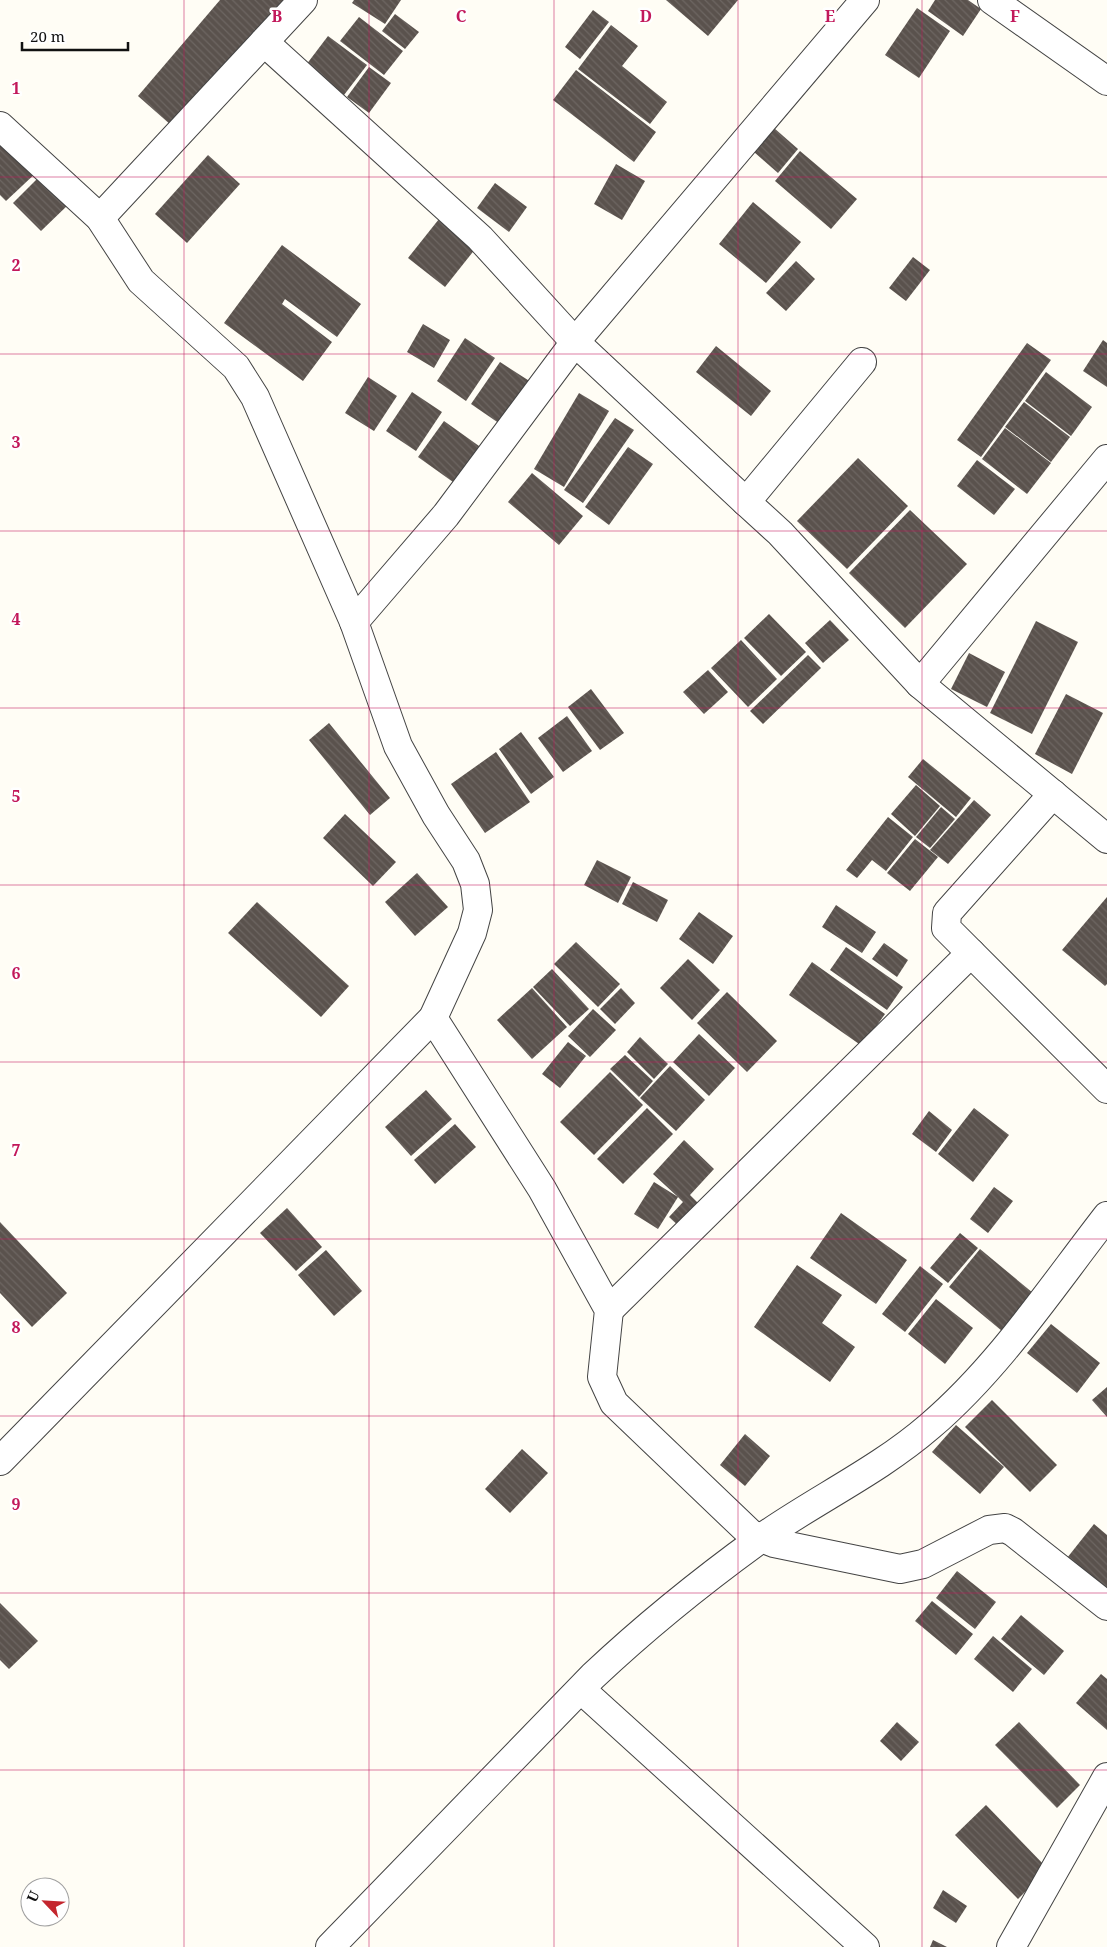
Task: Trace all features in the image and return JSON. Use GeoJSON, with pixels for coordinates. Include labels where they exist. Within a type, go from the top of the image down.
{"type":"FeatureCollection","features":[{"type":"Feature","properties":{"kind":"street"},"geometry":{"type":"LineString","coordinates":[[100,218],[303,0]]}},
{"type":"Feature","properties":{"kind":"street"},"geometry":{"type":"LineString","coordinates":[[354,622],[446,515],[575,342],[865,0]]}},
{"type":"Feature","properties":{"kind":"street"},"geometry":{"type":"LineString","coordinates":[[992,0],[1107,80]]}},
{"type":"Feature","properties":{"kind":"street"},"geometry":{"type":"LineString","coordinates":[[264,42],[480,238],[575,342],[780,533],[920,684],[1107,839]]}},
{"type":"Feature","properties":{"kind":"street"},"geometry":{"type":"LineString","coordinates":[[0,126],[100,218],[140,281],[236,367],[255,397],[354,622],[398,746],[436,815],[466,861],[475,884],[478,910],[472,932],[433,1018],[0,1461]]}},
{"type":"Feature","properties":{"kind":"street"},"geometry":{"type":"LineString","coordinates":[[746,502],[862,362]]}},
{"type":"Feature","properties":{"kind":"street"},"geometry":{"type":"LineString","coordinates":[[920,684],[1107,459]]}},
{"type":"Feature","properties":{"kind":"street"},"geometry":{"type":"LineString","coordinates":[[1053,794],[947,913],[946,928],[1107,1089]]}},
{"type":"Feature","properties":{"kind":"street"},"geometry":{"type":"LineString","coordinates":[[609,1310],[971,953]]}},
{"type":"Feature","properties":{"kind":"street"},"geometry":{"type":"LineString","coordinates":[[433,1018],[542,1189],[609,1310],[602,1377],[614,1404],[751,1534],[760,1539],[900,1569],[923,1564],[989,1530],[1005,1528],[1013,1532],[1107,1606]]}},
{"type":"Feature","properties":{"kind":"street"},"geometry":{"type":"LineString","coordinates":[[330,1947],[583,1688],[636,1637],[760,1539],[852,1483],[929,1427],[995,1362],[1107,1216]]}},
{"type":"Feature","properties":{"kind":"street"},"geometry":{"type":"LineString","coordinates":[[583,1688],[586,1694],[865,1947]]}},
{"type":"Feature","properties":{"kind":"street"},"geometry":{"type":"LineString","coordinates":[[1011,1947],[1107,1777]]}},
{"type":"Feature","properties":{"kind":"building"},"geometry":{"type":"Polygon","coordinates":[[[220,0],[293,0],[180,133],[138,96],[220,0]]]}},
{"type":"Feature","properties":{"kind":"building"},"geometry":{"type":"Polygon","coordinates":[[[354,0],[401,0],[385,24],[352,3],[354,0]]]}},
{"type":"Feature","properties":{"kind":"building"},"geometry":{"type":"Polygon","coordinates":[[[666,0],[738,0],[708,36],[666,0]]]}},
{"type":"Feature","properties":{"kind":"building"},"geometry":{"type":"Polygon","coordinates":[[[935,0],[968,0],[981,9],[963,36],[928,11],[935,0]]]}},
{"type":"Feature","properties":{"kind":"building"},"geometry":{"type":"Polygon","coordinates":[[[917,8],[950,31],[919,78],[885,55],[917,8]]]}},
{"type":"Feature","properties":{"kind":"building"},"geometry":{"type":"Polygon","coordinates":[[[593,10],[609,22],[580,59],[565,47],[593,10]]]}},
{"type":"Feature","properties":{"kind":"building"},"geometry":{"type":"Polygon","coordinates":[[[395,14],[419,32],[405,49],[382,31],[395,14]]]}},
{"type":"Feature","properties":{"kind":"building"},"geometry":{"type":"Polygon","coordinates":[[[359,17],[403,51],[384,75],[340,41],[359,17]]]}},
{"type":"Feature","properties":{"kind":"building"},"geometry":{"type":"Polygon","coordinates":[[[611,25],[638,46],[622,66],[667,102],[650,124],[578,69],[611,25]]]}},
{"type":"Feature","properties":{"kind":"building"},"geometry":{"type":"Polygon","coordinates":[[[328,36],[367,65],[344,95],[306,65],[328,36]]]}},
{"type":"Feature","properties":{"kind":"building"},"geometry":{"type":"Polygon","coordinates":[[[369,67],[391,83],[369,113],[347,97],[369,67]]]}},
{"type":"Feature","properties":{"kind":"building"},"geometry":{"type":"Polygon","coordinates":[[[576,70],[656,132],[634,162],[553,100],[576,70]]]}},
{"type":"Feature","properties":{"kind":"building"},"geometry":{"type":"Polygon","coordinates":[[[774,128],[798,149],[778,173],[754,152],[774,128]]]}},
{"type":"Feature","properties":{"kind":"building"},"geometry":{"type":"Polygon","coordinates":[[[0,144],[38,171],[6,201],[0,195],[0,144]]]}},
{"type":"Feature","properties":{"kind":"building"},"geometry":{"type":"Polygon","coordinates":[[[800,151],[857,199],[831,229],[775,181],[800,151]]]}},
{"type":"Feature","properties":{"kind":"building"},"geometry":{"type":"Polygon","coordinates":[[[208,155],[240,184],[187,243],[155,214],[208,155]]]}},
{"type":"Feature","properties":{"kind":"building"},"geometry":{"type":"Polygon","coordinates":[[[616,164],[645,181],[622,220],[594,204],[616,164]]]}},
{"type":"Feature","properties":{"kind":"building"},"geometry":{"type":"Polygon","coordinates":[[[42,174],[70,203],[41,231],[13,203],[42,174]]]}},
{"type":"Feature","properties":{"kind":"building"},"geometry":{"type":"Polygon","coordinates":[[[495,183],[527,207],[509,232],[477,208],[495,183]]]}},
{"type":"Feature","properties":{"kind":"building"},"geometry":{"type":"Polygon","coordinates":[[[753,202],[801,242],[766,283],[719,244],[753,202]]]}},
{"type":"Feature","properties":{"kind":"building"},"geometry":{"type":"Polygon","coordinates":[[[439,219],[476,248],[445,287],[408,258],[439,219]]]}},
{"type":"Feature","properties":{"kind":"building"},"geometry":{"type":"Polygon","coordinates":[[[282,245],[361,304],[337,337],[285,299],[282,304],[332,342],[303,381],[224,323],[282,245]]]}},
{"type":"Feature","properties":{"kind":"building"},"geometry":{"type":"Polygon","coordinates":[[[913,257],[930,270],[906,301],[889,288],[913,257]]]}},
{"type":"Feature","properties":{"kind":"building"},"geometry":{"type":"Polygon","coordinates":[[[796,261],[815,279],[786,311],[766,293],[796,261]]]}},
{"type":"Feature","properties":{"kind":"building"},"geometry":{"type":"Polygon","coordinates":[[[423,324],[450,340],[434,368],[407,352],[423,324]]]}},
{"type":"Feature","properties":{"kind":"building"},"geometry":{"type":"Polygon","coordinates":[[[465,338],[495,358],[466,401],[437,381],[465,338]]]}},
{"type":"Feature","properties":{"kind":"building"},"geometry":{"type":"Polygon","coordinates":[[[1103,340],[1107,343],[1107,387],[1083,371],[1103,340]]]}},
{"type":"Feature","properties":{"kind":"building"},"geometry":{"type":"Polygon","coordinates":[[[1027,343],[1051,360],[981,457],[957,440],[1027,343]]]}},
{"type":"Feature","properties":{"kind":"building"},"geometry":{"type":"Polygon","coordinates":[[[716,346],[771,391],[751,416],[696,372],[716,346]]]}},
{"type":"Feature","properties":{"kind":"building"},"geometry":{"type":"Polygon","coordinates":[[[500,362],[531,382],[503,426],[471,404],[500,362]]]}},
{"type":"Feature","properties":{"kind":"building"},"geometry":{"type":"Polygon","coordinates":[[[1046,372],[1092,407],[1071,436],[1025,401],[1046,372]]]}},
{"type":"Feature","properties":{"kind":"building"},"geometry":{"type":"Polygon","coordinates":[[[368,377],[397,396],[374,431],[345,413],[368,377]]]}},
{"type":"Feature","properties":{"kind":"building"},"geometry":{"type":"Polygon","coordinates":[[[412,392],[442,412],[416,451],[386,431],[412,392]]]}},
{"type":"Feature","properties":{"kind":"building"},"geometry":{"type":"Polygon","coordinates":[[[579,393],[609,411],[564,487],[534,469],[579,393]]]}},
{"type":"Feature","properties":{"kind":"building"},"geometry":{"type":"Polygon","coordinates":[[[1024,402],[1070,437],[1051,462],[1005,427],[1024,402]]]}},
{"type":"Feature","properties":{"kind":"building"},"geometry":{"type":"Polygon","coordinates":[[[615,418],[634,430],[583,503],[564,490],[615,418]]]}},
{"type":"Feature","properties":{"kind":"building"},"geometry":{"type":"Polygon","coordinates":[[[444,421],[486,451],[460,487],[418,457],[444,421]]]}},
{"type":"Feature","properties":{"kind":"building"},"geometry":{"type":"Polygon","coordinates":[[[1005,428],[1051,463],[1027,494],[982,459],[1005,428]]]}},
{"type":"Feature","properties":{"kind":"building"},"geometry":{"type":"Polygon","coordinates":[[[628,447],[653,464],[609,525],[585,507],[628,447]]]}},
{"type":"Feature","properties":{"kind":"building"},"geometry":{"type":"Polygon","coordinates":[[[858,458],[908,506],[847,569],[797,521],[858,458]]]}},
{"type":"Feature","properties":{"kind":"building"},"geometry":{"type":"Polygon","coordinates":[[[977,460],[1015,489],[994,515],[957,486],[977,460]]]}},
{"type":"Feature","properties":{"kind":"building"},"geometry":{"type":"Polygon","coordinates":[[[532,473],[583,516],[559,545],[508,502],[532,473]]]}},
{"type":"Feature","properties":{"kind":"building"},"geometry":{"type":"Polygon","coordinates":[[[910,510],[967,564],[905,628],[849,573],[910,510]]]}},
{"type":"Feature","properties":{"kind":"building"},"geometry":{"type":"Polygon","coordinates":[[[769,614],[806,652],[781,676],[744,638],[769,614]]]}},
{"type":"Feature","properties":{"kind":"building"},"geometry":{"type":"Polygon","coordinates":[[[830,620],[849,640],[823,663],[805,643],[830,620]]]}},
{"type":"Feature","properties":{"kind":"building"},"geometry":{"type":"Polygon","coordinates":[[[1036,621],[1078,642],[1032,734],[990,713],[1036,621]]]}},
{"type":"Feature","properties":{"kind":"building"},"geometry":{"type":"Polygon","coordinates":[[[741,640],[777,679],[748,707],[711,668],[741,640]]]}},
{"type":"Feature","properties":{"kind":"building"},"geometry":{"type":"Polygon","coordinates":[[[969,653],[1005,672],[987,707],[951,689],[969,653]]]}},
{"type":"Feature","properties":{"kind":"building"},"geometry":{"type":"Polygon","coordinates":[[[808,655],[821,668],[763,724],[750,711],[808,655]]]}},
{"type":"Feature","properties":{"kind":"building"},"geometry":{"type":"Polygon","coordinates":[[[708,670],[728,692],[704,714],[683,692],[708,670]]]}},
{"type":"Feature","properties":{"kind":"building"},"geometry":{"type":"Polygon","coordinates":[[[591,689],[624,733],[600,750],[568,707],[591,689]]]}},
{"type":"Feature","properties":{"kind":"building"},"geometry":{"type":"Polygon","coordinates":[[[1066,694],[1103,713],[1072,774],[1035,754],[1066,694]]]}},
{"type":"Feature","properties":{"kind":"building"},"geometry":{"type":"Polygon","coordinates":[[[567,716],[592,751],[563,772],[538,738],[567,716]]]}},
{"type":"Feature","properties":{"kind":"building"},"geometry":{"type":"Polygon","coordinates":[[[329,723],[390,798],[370,815],[309,740],[329,723]]]}},
{"type":"Feature","properties":{"kind":"building"},"geometry":{"type":"Polygon","coordinates":[[[521,732],[554,777],[531,794],[499,749],[521,732]]]}},
{"type":"Feature","properties":{"kind":"building"},"geometry":{"type":"Polygon","coordinates":[[[496,752],[530,802],[485,833],[451,784],[496,752]]]}},
{"type":"Feature","properties":{"kind":"building"},"geometry":{"type":"Polygon","coordinates":[[[923,759],[971,798],[956,817],[908,777],[923,759]]]}},
{"type":"Feature","properties":{"kind":"building"},"geometry":{"type":"Polygon","coordinates":[[[916,785],[940,806],[915,836],[891,814],[916,785]]]}},
{"type":"Feature","properties":{"kind":"building"},"geometry":{"type":"Polygon","coordinates":[[[974,800],[991,815],[948,864],[930,850],[974,800]]]}},
{"type":"Feature","properties":{"kind":"building"},"geometry":{"type":"Polygon","coordinates":[[[941,807],[955,819],[930,848],[916,837],[941,807]]]}},
{"type":"Feature","properties":{"kind":"building"},"geometry":{"type":"Polygon","coordinates":[[[345,814],[396,862],[373,886],[323,838],[345,814]]]}},
{"type":"Feature","properties":{"kind":"building"},"geometry":{"type":"Polygon","coordinates":[[[888,817],[913,837],[886,871],[872,860],[857,878],[846,870],[888,817]]]}},
{"type":"Feature","properties":{"kind":"building"},"geometry":{"type":"Polygon","coordinates":[[[915,839],[938,857],[910,891],[887,873],[915,839]]]}},
{"type":"Feature","properties":{"kind":"building"},"geometry":{"type":"Polygon","coordinates":[[[597,860],[631,877],[618,903],[584,885],[597,860]]]}},
{"type":"Feature","properties":{"kind":"building"},"geometry":{"type":"Polygon","coordinates":[[[417,873],[448,907],[415,936],[385,902],[417,873]]]}},
{"type":"Feature","properties":{"kind":"building"},"geometry":{"type":"Polygon","coordinates":[[[633,882],[668,900],[657,922],[622,904],[633,882]]]}},
{"type":"Feature","properties":{"kind":"building"},"geometry":{"type":"Polygon","coordinates":[[[1107,897],[1107,984],[1105,986],[1062,950],[1107,897]]]}},
{"type":"Feature","properties":{"kind":"building"},"geometry":{"type":"Polygon","coordinates":[[[257,902],[349,986],[321,1017],[228,933],[257,902]]]}},
{"type":"Feature","properties":{"kind":"building"},"geometry":{"type":"Polygon","coordinates":[[[836,905],[876,932],[862,953],[822,927],[836,905]]]}},
{"type":"Feature","properties":{"kind":"building"},"geometry":{"type":"Polygon","coordinates":[[[699,912],[733,936],[713,964],[679,939],[699,912]]]}},
{"type":"Feature","properties":{"kind":"building"},"geometry":{"type":"Polygon","coordinates":[[[576,942],[620,984],[598,1007],[554,964],[576,942]]]}},
{"type":"Feature","properties":{"kind":"building"},"geometry":{"type":"Polygon","coordinates":[[[884,943],[908,960],[897,977],[872,959],[884,943]]]}},
{"type":"Feature","properties":{"kind":"building"},"geometry":{"type":"Polygon","coordinates":[[[846,947],[903,987],[887,1010],[830,970],[846,947]]]}},
{"type":"Feature","properties":{"kind":"building"},"geometry":{"type":"Polygon","coordinates":[[[688,959],[720,990],[692,1020],[660,988],[688,959]]]}},
{"type":"Feature","properties":{"kind":"building"},"geometry":{"type":"Polygon","coordinates":[[[812,962],[885,1014],[862,1046],[789,995],[812,962]]]}},
{"type":"Feature","properties":{"kind":"building"},"geometry":{"type":"Polygon","coordinates":[[[552,969],[589,1009],[570,1026],[533,987],[552,969]]]}},
{"type":"Feature","properties":{"kind":"building"},"geometry":{"type":"Polygon","coordinates":[[[532,988],[567,1027],[532,1059],[497,1020],[532,988]]]}},
{"type":"Feature","properties":{"kind":"building"},"geometry":{"type":"Polygon","coordinates":[[[621,988],[635,1003],[615,1024],[600,1009],[621,988]]]}},
{"type":"Feature","properties":{"kind":"building"},"geometry":{"type":"Polygon","coordinates":[[[727,992],[777,1041],[747,1072],[697,1023],[727,992]]]}},
{"type":"Feature","properties":{"kind":"building"},"geometry":{"type":"Polygon","coordinates":[[[593,1009],[616,1030],[590,1057],[568,1036],[593,1009]]]}},
{"type":"Feature","properties":{"kind":"building"},"geometry":{"type":"Polygon","coordinates":[[[699,1034],[735,1068],[709,1096],[673,1062],[699,1034]]]}},
{"type":"Feature","properties":{"kind":"building"},"geometry":{"type":"Polygon","coordinates":[[[640,1037],[668,1064],[654,1079],[627,1052],[640,1037]]]}},
{"type":"Feature","properties":{"kind":"building"},"geometry":{"type":"Polygon","coordinates":[[[568,1042],[586,1056],[560,1088],[542,1074],[568,1042]]]}},
{"type":"Feature","properties":{"kind":"building"},"geometry":{"type":"Polygon","coordinates":[[[625,1055],[653,1081],[639,1097],[610,1069],[625,1055]]]}},
{"type":"Feature","properties":{"kind":"building"},"geometry":{"type":"Polygon","coordinates":[[[670,1066],[705,1100],[676,1131],[640,1098],[670,1066]]]}},
{"type":"Feature","properties":{"kind":"building"},"geometry":{"type":"Polygon","coordinates":[[[610,1072],[643,1105],[594,1155],[560,1122],[610,1072]]]}},
{"type":"Feature","properties":{"kind":"building"},"geometry":{"type":"Polygon","coordinates":[[[426,1090],[452,1119],[411,1156],[385,1127],[426,1090]]]}},
{"type":"Feature","properties":{"kind":"building"},"geometry":{"type":"Polygon","coordinates":[[[647,1108],[673,1134],[623,1184],[597,1159],[647,1108]]]}},
{"type":"Feature","properties":{"kind":"building"},"geometry":{"type":"Polygon","coordinates":[[[974,1108],[1009,1135],[973,1182],[938,1154],[974,1108]]]}},
{"type":"Feature","properties":{"kind":"building"},"geometry":{"type":"Polygon","coordinates":[[[929,1111],[952,1130],[936,1152],[912,1134],[929,1111]]]}},
{"type":"Feature","properties":{"kind":"building"},"geometry":{"type":"Polygon","coordinates":[[[455,1124],[476,1147],[435,1184],[414,1160],[455,1124]]]}},
{"type":"Feature","properties":{"kind":"building"},"geometry":{"type":"Polygon","coordinates":[[[684,1140],[714,1169],[690,1195],[703,1208],[683,1230],[669,1217],[683,1202],[653,1174],[684,1140]]]}},
{"type":"Feature","properties":{"kind":"building"},"geometry":{"type":"Polygon","coordinates":[[[654,1182],[678,1197],[658,1229],[634,1214],[654,1182]]]}},
{"type":"Feature","properties":{"kind":"building"},"geometry":{"type":"Polygon","coordinates":[[[994,1187],[1013,1201],[988,1233],[970,1219],[994,1187]]]}},
{"type":"Feature","properties":{"kind":"building"},"geometry":{"type":"Polygon","coordinates":[[[287,1208],[322,1247],[296,1271],[260,1233],[287,1208]]]}},
{"type":"Feature","properties":{"kind":"building"},"geometry":{"type":"Polygon","coordinates":[[[841,1213],[907,1260],[876,1304],[810,1258],[841,1213]]]}},
{"type":"Feature","properties":{"kind":"building"},"geometry":{"type":"Polygon","coordinates":[[[0,1222],[67,1293],[32,1327],[0,1293],[0,1222]]]}},
{"type":"Feature","properties":{"kind":"building"},"geometry":{"type":"Polygon","coordinates":[[[960,1233],[978,1248],[948,1283],[930,1268],[960,1233]]]}},
{"type":"Feature","properties":{"kind":"building"},"geometry":{"type":"Polygon","coordinates":[[[980,1249],[1033,1293],[1002,1331],[949,1287],[980,1249]]]}},
{"type":"Feature","properties":{"kind":"building"},"geometry":{"type":"Polygon","coordinates":[[[326,1250],[362,1291],[334,1316],[298,1275],[326,1250]]]}},
{"type":"Feature","properties":{"kind":"building"},"geometry":{"type":"Polygon","coordinates":[[[797,1265],[842,1295],[822,1323],[855,1347],[830,1382],[754,1327],[797,1265]]]}},
{"type":"Feature","properties":{"kind":"building"},"geometry":{"type":"Polygon","coordinates":[[[920,1266],[943,1284],[905,1332],[882,1314],[920,1266]]]}},
{"type":"Feature","properties":{"kind":"building"},"geometry":{"type":"Polygon","coordinates":[[[936,1299],[973,1328],[945,1364],[908,1334],[936,1299]]]}},
{"type":"Feature","properties":{"kind":"building"},"geometry":{"type":"Polygon","coordinates":[[[1051,1324],[1100,1363],[1077,1393],[1027,1353],[1051,1324]]]}},
{"type":"Feature","properties":{"kind":"building"},"geometry":{"type":"Polygon","coordinates":[[[1107,1387],[1107,1417],[1092,1400],[1107,1387]]]}},
{"type":"Feature","properties":{"kind":"building"},"geometry":{"type":"Polygon","coordinates":[[[992,1400],[1057,1465],[1030,1492],[965,1427],[992,1400]]]}},
{"type":"Feature","properties":{"kind":"building"},"geometry":{"type":"Polygon","coordinates":[[[956,1425],[1004,1467],[980,1494],[932,1452],[956,1425]]]}},
{"type":"Feature","properties":{"kind":"building"},"geometry":{"type":"Polygon","coordinates":[[[745,1434],[770,1456],[745,1486],[720,1465],[745,1434]]]}},
{"type":"Feature","properties":{"kind":"building"},"geometry":{"type":"Polygon","coordinates":[[[522,1449],[548,1473],[510,1513],[485,1489],[522,1449]]]}},
{"type":"Feature","properties":{"kind":"building"},"geometry":{"type":"Polygon","coordinates":[[[1094,1524],[1107,1535],[1107,1590],[1067,1558],[1094,1524]]]}},
{"type":"Feature","properties":{"kind":"building"},"geometry":{"type":"Polygon","coordinates":[[[957,1571],[996,1602],[975,1629],[936,1598],[957,1571]]]}},
{"type":"Feature","properties":{"kind":"building"},"geometry":{"type":"Polygon","coordinates":[[[932,1601],[973,1634],[956,1655],[915,1621],[932,1601]]]}},
{"type":"Feature","properties":{"kind":"building"},"geometry":{"type":"Polygon","coordinates":[[[0,1603],[38,1641],[9,1669],[0,1660],[0,1603]]]}},
{"type":"Feature","properties":{"kind":"building"},"geometry":{"type":"Polygon","coordinates":[[[1021,1615],[1064,1651],[1044,1675],[1001,1639],[1021,1615]]]}},
{"type":"Feature","properties":{"kind":"building"},"geometry":{"type":"Polygon","coordinates":[[[993,1636],[1032,1669],[1013,1692],[974,1659],[993,1636]]]}},
{"type":"Feature","properties":{"kind":"building"},"geometry":{"type":"Polygon","coordinates":[[[1101,1674],[1107,1679],[1107,1730],[1076,1703],[1101,1674]]]}},
{"type":"Feature","properties":{"kind":"building"},"geometry":{"type":"Polygon","coordinates":[[[897,1722],[919,1742],[901,1761],[880,1741],[897,1722]]]}},
{"type":"Feature","properties":{"kind":"building"},"geometry":{"type":"Polygon","coordinates":[[[1019,1722],[1080,1785],[1057,1808],[995,1745],[1019,1722]]]}},
{"type":"Feature","properties":{"kind":"building"},"geometry":{"type":"Polygon","coordinates":[[[986,1805],[1048,1869],[1018,1899],[955,1835],[986,1805]]]}},
{"type":"Feature","properties":{"kind":"building"},"geometry":{"type":"Polygon","coordinates":[[[943,1890],[967,1906],[956,1923],[933,1908],[943,1890]]]}},
{"type":"Feature","properties":{"kind":"building"},"geometry":{"type":"Polygon","coordinates":[[[933,1940],[947,1947],[930,1947],[933,1940]]]}}]}
